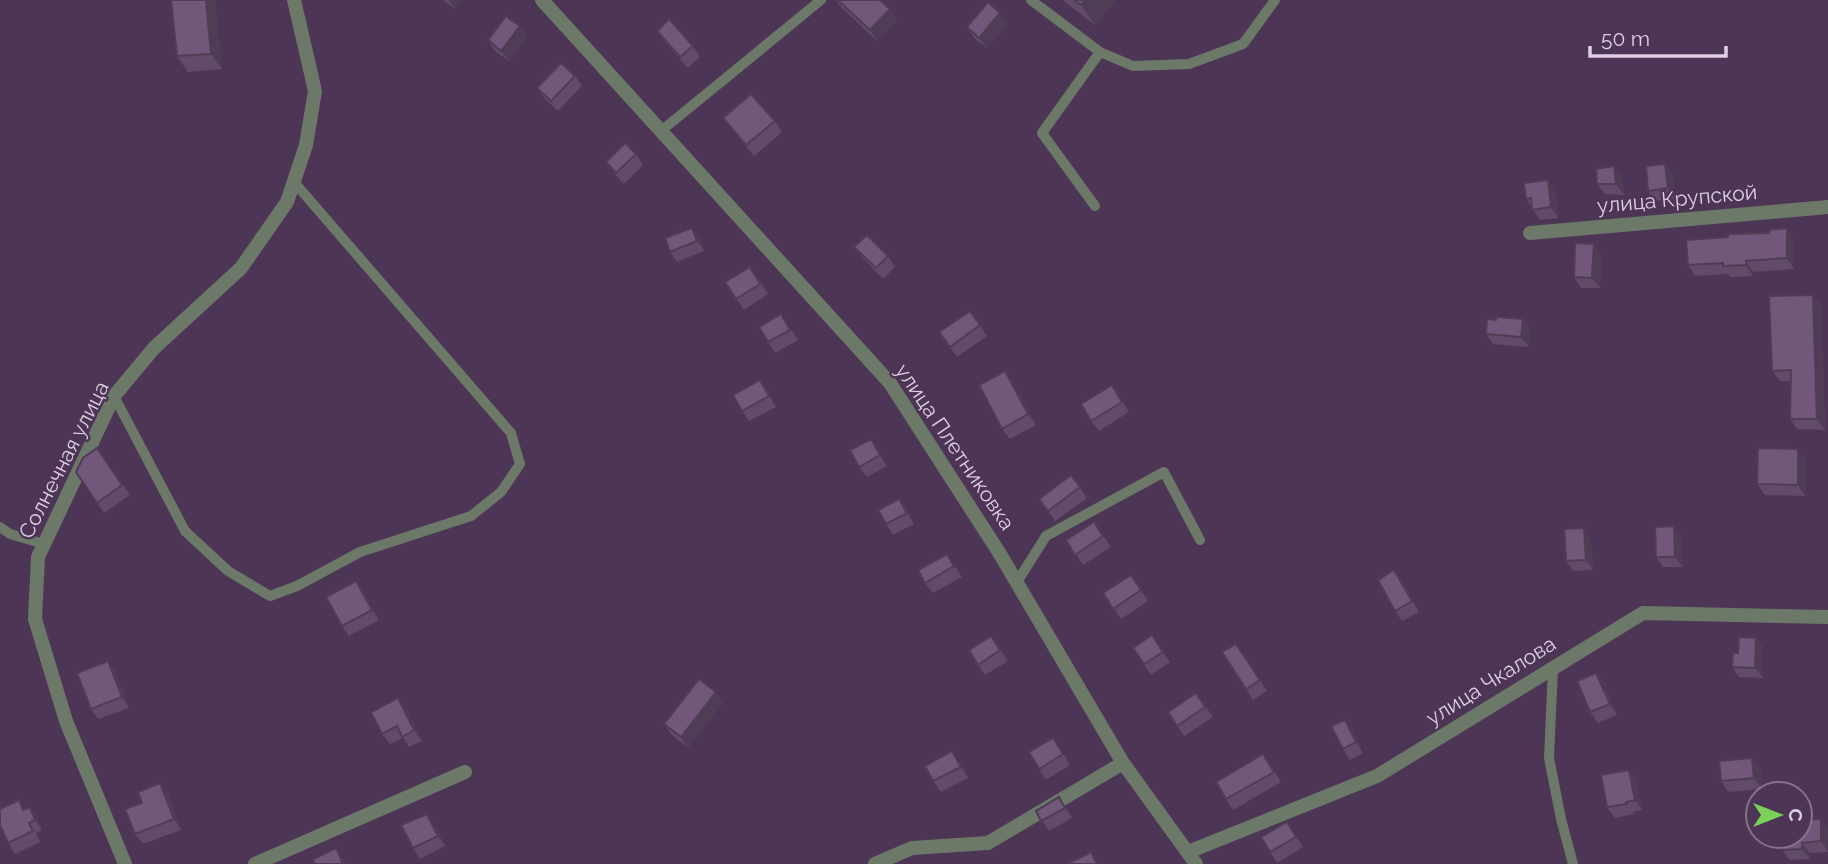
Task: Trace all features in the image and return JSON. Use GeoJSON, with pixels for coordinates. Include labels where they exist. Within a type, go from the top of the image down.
{"type":"FeatureCollection","features":[{"type":"Feature","properties":{"kind":"street","name":"Солнечная улица"},"geometry":{"type":"LineString","coordinates":[[125,864],[66,721],[35,620],[38,556],[114,396],[154,348],[241,268],[287,202],[306,145],[314,91],[294,0]]}},
{"type":"Feature","properties":{"kind":"street","name":"улица Плетниковка"},"geometry":{"type":"LineString","coordinates":[[542,0],[890,383],[1017,582],[1123,763],[1192,858]]}},
{"type":"Feature","properties":{"kind":"street"},"geometry":{"type":"LineString","coordinates":[[1828,207],[1828,218]]}},
{"type":"Feature","properties":{"kind":"street","name":"улица Крупской"},"geometry":{"type":"LineString","coordinates":[[1530,233],[1828,207]]}},
{"type":"Feature","properties":{"kind":"street","name":"улица Чкалова"},"geometry":{"type":"LineString","coordinates":[[1192,858],[1377,776],[1643,613],[1828,617]]}},
{"type":"Feature","properties":{"kind":"street"},"geometry":{"type":"LineString","coordinates":[[875,864],[912,848],[988,843],[1123,763]]}},
{"type":"Feature","properties":{"kind":"street"},"geometry":{"type":"LineString","coordinates":[[255,864],[465,772]]}},
{"type":"Feature","properties":{"kind":"lane"},"geometry":{"type":"LineString","coordinates":[[661,131],[821,0]]}},
{"type":"Feature","properties":{"kind":"lane"},"geometry":{"type":"LineString","coordinates":[[1031,0],[1100,52],[1133,66],[1189,64],[1243,44],[1275,0]]}},
{"type":"Feature","properties":{"kind":"lane"},"geometry":{"type":"LineString","coordinates":[[1095,206],[1042,133],[1100,52]]}},
{"type":"Feature","properties":{"kind":"lane"},"geometry":{"type":"LineString","coordinates":[[114,396],[185,531],[228,572],[270,596],[297,586],[360,552],[471,516],[501,492],[520,464],[511,433],[293,181]]}},
{"type":"Feature","properties":{"kind":"lane"},"geometry":{"type":"LineString","coordinates":[[1017,582],[1046,536],[1164,472],[1200,540]]}},
{"type":"Feature","properties":{"kind":"lane"},"geometry":{"type":"LineString","coordinates":[[0,527],[9,534],[44,544]]}},
{"type":"Feature","properties":{"kind":"lane"},"geometry":{"type":"LineString","coordinates":[[1553,668],[1549,758],[1573,864]]}},
{"type":"Feature","properties":{"kind":"building"},"geometry":{"type":"Polygon","coordinates":[[[171,0],[206,0],[211,54],[177,56],[171,0]]]}},
{"type":"Feature","properties":{"kind":"building"},"geometry":{"type":"Polygon","coordinates":[[[838,0],[880,0],[890,9],[870,30],[838,0]]]}},
{"type":"Feature","properties":{"kind":"building"},"geometry":{"type":"Polygon","coordinates":[[[988,2],[1000,13],[979,38],[967,27],[988,2]]]}},
{"type":"Feature","properties":{"kind":"building"},"geometry":{"type":"Polygon","coordinates":[[[506,16],[520,26],[501,51],[488,40],[506,16]]]}},
{"type":"Feature","properties":{"kind":"building"},"geometry":{"type":"Polygon","coordinates":[[[669,19],[693,46],[680,57],[657,31],[669,19]]]}},
{"type":"Feature","properties":{"kind":"building"},"geometry":{"type":"Polygon","coordinates":[[[561,63],[575,76],[551,101],[537,88],[561,63]]]}},
{"type":"Feature","properties":{"kind":"building"},"geometry":{"type":"Polygon","coordinates":[[[751,94],[775,121],[746,145],[723,118],[751,94]]]}},
{"type":"Feature","properties":{"kind":"building"},"geometry":{"type":"Polygon","coordinates":[[[625,143],[636,154],[616,173],[606,162],[625,143]]]}},
{"type":"Feature","properties":{"kind":"building"},"geometry":{"type":"Polygon","coordinates":[[[1665,164],[1668,188],[1648,191],[1646,166],[1665,164]]]}},
{"type":"Feature","properties":{"kind":"building"},"geometry":{"type":"Polygon","coordinates":[[[1614,166],[1616,184],[1597,184],[1596,169],[1614,166]]]}},
{"type":"Feature","properties":{"kind":"building"},"geometry":{"type":"Polygon","coordinates":[[[1548,180],[1551,207],[1532,210],[1531,198],[1526,199],[1524,183],[1548,180]]]}},
{"type":"Feature","properties":{"kind":"building"},"geometry":{"type":"Polygon","coordinates":[[[692,228],[697,241],[670,252],[665,238],[692,228]]]}},
{"type":"Feature","properties":{"kind":"building"},"geometry":{"type":"Polygon","coordinates":[[[1787,228],[1787,258],[1746,261],[1746,265],[1688,265],[1686,240],[1728,237],[1728,234],[1769,233],[1769,230],[1787,228]]]}},
{"type":"Feature","properties":{"kind":"building"},"geometry":{"type":"Polygon","coordinates":[[[867,235],[888,256],[876,268],[854,247],[867,235]]]}},
{"type":"Feature","properties":{"kind":"building"},"geometry":{"type":"Polygon","coordinates":[[[1575,243],[1594,244],[1592,278],[1574,277],[1575,243]]]}},
{"type":"Feature","properties":{"kind":"building"},"geometry":{"type":"Polygon","coordinates":[[[750,267],[760,284],[736,299],[725,282],[750,267]]]}},
{"type":"Feature","properties":{"kind":"building"},"geometry":{"type":"Polygon","coordinates":[[[1813,295],[1817,419],[1790,419],[1791,370],[1772,371],[1769,296],[1813,295]]]}},
{"type":"Feature","properties":{"kind":"building"},"geometry":{"type":"Polygon","coordinates":[[[970,311],[980,325],[950,347],[939,332],[970,311]]]}},
{"type":"Feature","properties":{"kind":"building"},"geometry":{"type":"Polygon","coordinates":[[[781,314],[790,330],[768,342],[759,327],[781,314]]]}},
{"type":"Feature","properties":{"kind":"building"},"geometry":{"type":"Polygon","coordinates":[[[1496,317],[1523,319],[1521,337],[1486,334],[1487,319],[1496,320],[1496,317]]]}},
{"type":"Feature","properties":{"kind":"building"},"geometry":{"type":"Polygon","coordinates":[[[1005,371],[1028,414],[1002,429],[979,385],[1005,371]]]}},
{"type":"Feature","properties":{"kind":"building"},"geometry":{"type":"Polygon","coordinates":[[[760,380],[769,396],[742,411],[733,395],[760,380]]]}},
{"type":"Feature","properties":{"kind":"building"},"geometry":{"type":"Polygon","coordinates":[[[1112,385],[1122,402],[1091,421],[1081,404],[1112,385]]]}},
{"type":"Feature","properties":{"kind":"building"},"geometry":{"type":"Polygon","coordinates":[[[871,439],[880,455],[859,467],[850,450],[871,439]]]}},
{"type":"Feature","properties":{"kind":"building"},"geometry":{"type":"Polygon","coordinates":[[[97,448],[122,485],[97,503],[76,472],[83,458],[97,448]]]}},
{"type":"Feature","properties":{"kind":"building"},"geometry":{"type":"Polygon","coordinates":[[[1758,448],[1798,449],[1798,485],[1757,484],[1758,448]]]}},
{"type":"Feature","properties":{"kind":"building"},"geometry":{"type":"Polygon","coordinates":[[[1071,475],[1080,487],[1048,511],[1039,499],[1071,475]]]}},
{"type":"Feature","properties":{"kind":"building"},"geometry":{"type":"Polygon","coordinates":[[[899,499],[907,513],[886,524],[878,510],[899,499]]]}},
{"type":"Feature","properties":{"kind":"building"},"geometry":{"type":"Polygon","coordinates":[[[1094,522],[1103,536],[1075,555],[1066,540],[1094,522]]]}},
{"type":"Feature","properties":{"kind":"building"},"geometry":{"type":"Polygon","coordinates":[[[1674,526],[1675,557],[1656,557],[1655,527],[1674,526]]]}},
{"type":"Feature","properties":{"kind":"building"},"geometry":{"type":"Polygon","coordinates":[[[1584,528],[1586,560],[1566,561],[1564,529],[1584,528]]]}},
{"type":"Feature","properties":{"kind":"building"},"geometry":{"type":"Polygon","coordinates":[[[947,554],[954,566],[925,583],[918,570],[947,554]]]}},
{"type":"Feature","properties":{"kind":"building"},"geometry":{"type":"Polygon","coordinates":[[[1394,570],[1412,601],[1395,611],[1378,580],[1394,570]]]}},
{"type":"Feature","properties":{"kind":"building"},"geometry":{"type":"Polygon","coordinates":[[[1131,575],[1141,590],[1113,609],[1103,593],[1131,575]]]}},
{"type":"Feature","properties":{"kind":"building"},"geometry":{"type":"Polygon","coordinates":[[[356,581],[372,610],[342,626],[326,597],[356,581]]]}},
{"type":"Feature","properties":{"kind":"building"},"geometry":{"type":"Polygon","coordinates":[[[1152,635],[1163,652],[1144,664],[1133,648],[1152,635]]]}},
{"type":"Feature","properties":{"kind":"building"},"geometry":{"type":"Polygon","coordinates":[[[991,636],[1000,650],[978,665],[969,650],[991,636]]]}},
{"type":"Feature","properties":{"kind":"building"},"geometry":{"type":"Polygon","coordinates":[[[1739,637],[1756,638],[1755,668],[1732,667],[1733,653],[1738,653],[1739,637]]]}},
{"type":"Feature","properties":{"kind":"building"},"geometry":{"type":"Polygon","coordinates":[[[1236,644],[1260,680],[1246,689],[1222,652],[1236,644]]]}},
{"type":"Feature","properties":{"kind":"building"},"geometry":{"type":"Polygon","coordinates":[[[108,661],[122,697],[91,709],[77,673],[108,661]]]}},
{"type":"Feature","properties":{"kind":"building"},"geometry":{"type":"Polygon","coordinates":[[[1596,673],[1610,704],[1590,712],[1577,681],[1596,673]]]}},
{"type":"Feature","properties":{"kind":"building"},"geometry":{"type":"Polygon","coordinates":[[[699,679],[716,692],[681,737],[664,724],[699,679]]]}},
{"type":"Feature","properties":{"kind":"building"},"geometry":{"type":"Polygon","coordinates":[[[1196,693],[1205,707],[1177,726],[1168,712],[1196,693]]]}},
{"type":"Feature","properties":{"kind":"building"},"geometry":{"type":"Polygon","coordinates":[[[398,698],[414,730],[402,737],[397,726],[382,734],[371,712],[398,698]]]}},
{"type":"Feature","properties":{"kind":"building"},"geometry":{"type":"Polygon","coordinates":[[[1345,720],[1356,742],[1343,749],[1331,726],[1345,720]]]}},
{"type":"Feature","properties":{"kind":"building"},"geometry":{"type":"Polygon","coordinates":[[[1053,738],[1063,754],[1039,769],[1029,752],[1053,738]]]}},
{"type":"Feature","properties":{"kind":"building"},"geometry":{"type":"Polygon","coordinates":[[[952,751],[961,767],[933,781],[925,766],[952,751]]]}},
{"type":"Feature","properties":{"kind":"building"},"geometry":{"type":"Polygon","coordinates":[[[1263,754],[1274,772],[1226,799],[1216,782],[1263,754]]]}},
{"type":"Feature","properties":{"kind":"building"},"geometry":{"type":"Polygon","coordinates":[[[1752,758],[1754,778],[1721,781],[1719,761],[1752,758]]]}},
{"type":"Feature","properties":{"kind":"building"},"geometry":{"type":"Polygon","coordinates":[[[1629,770],[1635,800],[1607,807],[1601,775],[1629,770]]]}},
{"type":"Feature","properties":{"kind":"building"},"geometry":{"type":"Polygon","coordinates":[[[160,783],[174,819],[135,834],[125,809],[142,803],[138,792],[160,783]]]}},
{"type":"Feature","properties":{"kind":"building"},"geometry":{"type":"Polygon","coordinates":[[[1059,797],[1065,808],[1041,821],[1036,811],[1059,797]]]}},
{"type":"Feature","properties":{"kind":"building"},"geometry":{"type":"Polygon","coordinates":[[[19,800],[23,810],[30,807],[35,820],[29,823],[33,831],[8,843],[0,825],[0,809],[19,800]]]}},
{"type":"Feature","properties":{"kind":"building"},"geometry":{"type":"Polygon","coordinates":[[[427,814],[438,836],[413,848],[401,825],[427,814]]]}},
{"type":"Feature","properties":{"kind":"building"},"geometry":{"type":"Polygon","coordinates":[[[1814,819],[1821,819],[1821,841],[1814,842],[1814,819]]]}},
{"type":"Feature","properties":{"kind":"building"},"geometry":{"type":"Polygon","coordinates":[[[1287,822],[1296,837],[1270,852],[1261,837],[1287,822]]]}},
{"type":"Feature","properties":{"kind":"building"},"geometry":{"type":"Polygon","coordinates":[[[336,848],[343,864],[315,864],[313,859],[336,848]]]}},
{"type":"Feature","properties":{"kind":"building"},"geometry":{"type":"Polygon","coordinates":[[[1091,852],[1097,864],[1067,864],[1091,852]]]}}]}
